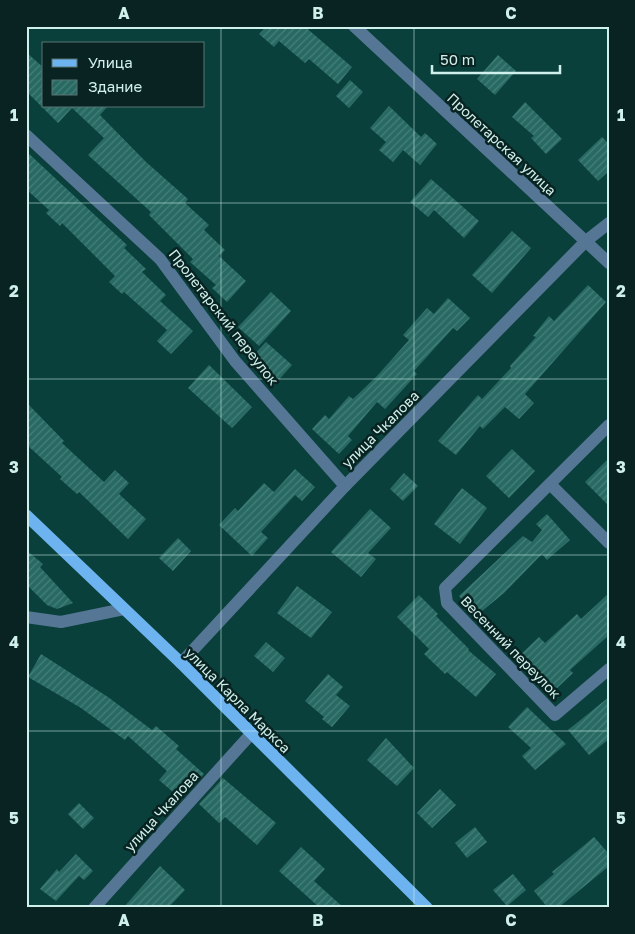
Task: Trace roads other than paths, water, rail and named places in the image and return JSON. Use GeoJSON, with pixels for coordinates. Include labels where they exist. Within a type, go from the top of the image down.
{"type":"FeatureCollection","features":[{"type":"Feature","properties":{"kind":"main road","name":"улица Карла Маркса"},"geometry":{"type":"LineString","coordinates":[[26,515],[181,663],[428,908]]}},
{"type":"Feature","properties":{"kind":"street","name":"Пролетарская улица"},"geometry":{"type":"LineString","coordinates":[[354,26],[609,263]]}},
{"type":"Feature","properties":{"kind":"street","name":"Пролетарский переулок"},"geometry":{"type":"LineString","coordinates":[[26,134],[160,259],[235,361],[345,486]]}},
{"type":"Feature","properties":{"kind":"street","name":"улица Чкалова"},"geometry":{"type":"LineString","coordinates":[[181,663],[345,486],[586,242],[609,223]]}},
{"type":"Feature","properties":{"kind":"street","name":"Весенний переулок"},"geometry":{"type":"LineString","coordinates":[[609,425],[445,588],[448,602],[555,714],[609,669]]}},
{"type":"Feature","properties":{"kind":"street"},"geometry":{"type":"LineString","coordinates":[[550,484],[609,543]]}},
{"type":"Feature","properties":{"kind":"street"},"geometry":{"type":"LineString","coordinates":[[26,617],[61,622],[124,609]]}},
{"type":"Feature","properties":{"kind":"street","name":"улица Чкалова"},"geometry":{"type":"LineString","coordinates":[[94,908],[251,734]]}}]}
